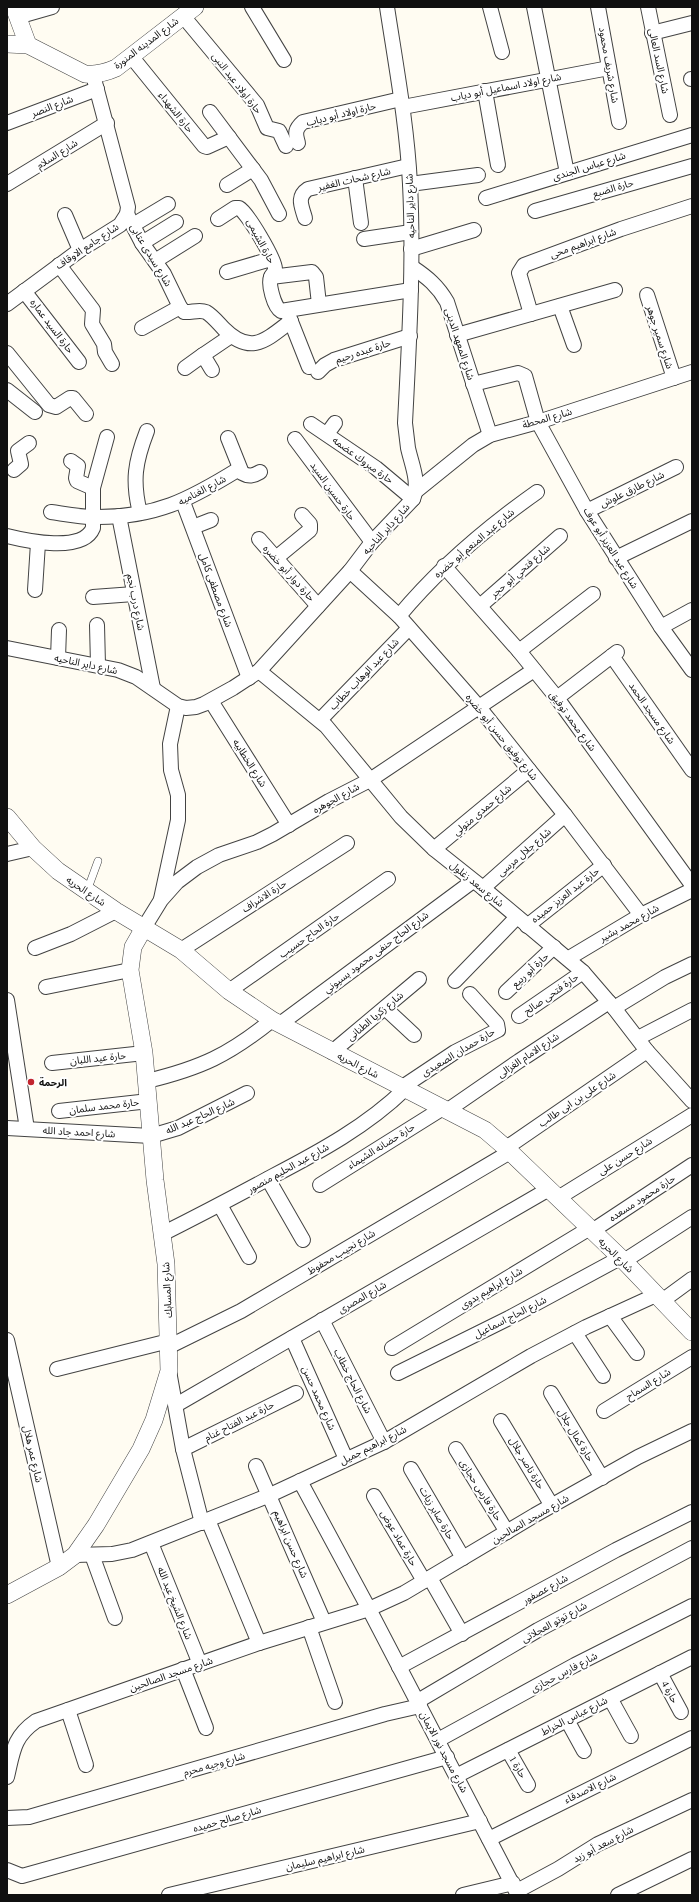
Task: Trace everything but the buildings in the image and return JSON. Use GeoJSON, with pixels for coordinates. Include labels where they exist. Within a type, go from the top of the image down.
{"type":"FeatureCollection","features":[{"type":"Feature","properties":{"kind":"street"},"geometry":{"type":"LineString","coordinates":[[28,45],[15,12],[52,7]]}},
{"type":"Feature","properties":{"kind":"street"},"geometry":{"type":"LineString","coordinates":[[252,7],[284,60]]}},
{"type":"Feature","properties":{"kind":"street","name":"شارع داير الناحيه"},"geometry":{"type":"LineString","coordinates":[[7,648],[98,665],[124,672],[136,677],[178,706],[186,708],[196,707],[211,700],[254,674],[350,571],[372,542],[414,495],[417,482],[408,448],[405,423],[412,267],[410,184],[402,103],[387,7]]}},
{"type":"Feature","properties":{"kind":"street"},"geometry":{"type":"LineString","coordinates":[[490,7],[502,52]]}},
{"type":"Feature","properties":{"kind":"street"},"geometry":{"type":"LineString","coordinates":[[534,7],[567,173]]}},
{"type":"Feature","properties":{"kind":"street","name":"شارع شريف محمود"},"geometry":{"type":"LineString","coordinates":[[598,7],[619,122]]}},
{"type":"Feature","properties":{"kind":"street","name":"شارع السد العالى"},"geometry":{"type":"LineString","coordinates":[[648,7],[670,115]]}},
{"type":"Feature","properties":{"kind":"street","name":"شارع المدينه المنورة"},"geometry":{"type":"LineString","coordinates":[[95,82],[105,73],[116,68],[189,11]]}},
{"type":"Feature","properties":{"kind":"street","name":"حارة اولاد عبد النبى"},"geometry":{"type":"LineString","coordinates":[[189,11],[257,105],[267,128],[279,131],[292,144]]}},
{"type":"Feature","properties":{"kind":"street"},"geometry":{"type":"LineString","coordinates":[[652,32],[692,23]]}},
{"type":"Feature","properties":{"kind":"street"},"geometry":{"type":"LineString","coordinates":[[7,44],[28,45],[95,82]]}},
{"type":"Feature","properties":{"kind":"street","name":"حارة الشهداء"},"geometry":{"type":"LineString","coordinates":[[131,56],[204,146],[207,147],[229,137]]}},
{"type":"Feature","properties":{"kind":"street","name":"شارع اولاد اسماعيل أبو دياب"},"geometry":{"type":"LineString","coordinates":[[402,103],[486,91],[609,68]]}},
{"type":"Feature","properties":{"kind":"street","name":"شارع جامع الاوقاف"},"geometry":{"type":"LineString","coordinates":[[7,304],[80,250],[130,220],[107,123],[95,82]]}},
{"type":"Feature","properties":{"kind":"street","name":"شارع النصر"},"geometry":{"type":"LineString","coordinates":[[7,123],[95,82]]}},
{"type":"Feature","properties":{"kind":"street"},"geometry":{"type":"LineString","coordinates":[[486,91],[498,165]]}},
{"type":"Feature","properties":{"kind":"street","name":"حارة اولاد أبو دياب"},"geometry":{"type":"LineString","coordinates":[[292,144],[295,133],[302,122],[402,103]]}},
{"type":"Feature","properties":{"kind":"street"},"geometry":{"type":"LineString","coordinates":[[210,112],[261,180],[279,214]]}},
{"type":"Feature","properties":{"kind":"street","name":"شارع السلام"},"geometry":{"type":"LineString","coordinates":[[7,184],[107,123]]}},
{"type":"Feature","properties":{"kind":"street","name":"شارع عباس الجندى"},"geometry":{"type":"LineString","coordinates":[[486,198],[692,135]]}},
{"type":"Feature","properties":{"kind":"street","name":"شارع شحات الغفير"},"geometry":{"type":"LineString","coordinates":[[305,218],[300,199],[302,193],[308,189],[408,166]]}},
{"type":"Feature","properties":{"kind":"street","name":"حارة الضبع"},"geometry":{"type":"LineString","coordinates":[[535,211],[692,166]]}},
{"type":"Feature","properties":{"kind":"street"},"geometry":{"type":"LineString","coordinates":[[227,185],[252,169]]}},
{"type":"Feature","properties":{"kind":"street"},"geometry":{"type":"LineString","coordinates":[[410,184],[478,175]]}},
{"type":"Feature","properties":{"kind":"street"},"geometry":{"type":"LineString","coordinates":[[355,178],[361,223]]}},
{"type":"Feature","properties":{"kind":"street"},"geometry":{"type":"LineString","coordinates":[[130,220],[168,204]]}},
{"type":"Feature","properties":{"kind":"street","name":"شارع ابراهيم محى"},"geometry":{"type":"LineString","coordinates":[[531,314],[519,273],[520,268],[524,265],[622,229],[692,206]]}},
{"type":"Feature","properties":{"kind":"street","name":"حارة الشيمى"},"geometry":{"type":"LineString","coordinates":[[218,220],[235,208],[242,209],[252,222],[275,268],[270,278],[275,305],[286,314],[314,370]]}},
{"type":"Feature","properties":{"kind":"street"},"geometry":{"type":"LineString","coordinates":[[64,214],[80,250]]}},
{"type":"Feature","properties":{"kind":"street","name":"شارع سيدى عتابى"},"geometry":{"type":"LineString","coordinates":[[130,220],[142,243],[164,274],[180,307]]}},
{"type":"Feature","properties":{"kind":"street"},"geometry":{"type":"LineString","coordinates":[[142,243],[176,222]]}},
{"type":"Feature","properties":{"kind":"street"},"geometry":{"type":"LineString","coordinates":[[411,249],[474,230]]}},
{"type":"Feature","properties":{"kind":"street"},"geometry":{"type":"LineString","coordinates":[[364,239],[411,232]]}},
{"type":"Feature","properties":{"kind":"street"},"geometry":{"type":"LineString","coordinates":[[155,260],[195,236]]}},
{"type":"Feature","properties":{"kind":"street"},"geometry":{"type":"LineString","coordinates":[[227,272],[271,259]]}},
{"type":"Feature","properties":{"kind":"street"},"geometry":{"type":"LineString","coordinates":[[59,265],[92,310],[92,324],[104,344],[105,352],[112,364]]}},
{"type":"Feature","properties":{"kind":"street","name":"شارع المعهد الدينى"},"geometry":{"type":"LineString","coordinates":[[412,267],[432,282],[447,302],[490,435]]}},
{"type":"Feature","properties":{"kind":"street","name":"حارة الشيمى"},"geometry":{"type":"LineString","coordinates":[[270,278],[312,272],[316,277],[319,304]]}},
{"type":"Feature","properties":{"kind":"street"},"geometry":{"type":"LineString","coordinates":[[142,328],[180,307],[184,312],[200,311],[208,313],[231,336],[244,343],[256,344],[267,340],[286,314],[319,304],[411,290]]}},
{"type":"Feature","properties":{"kind":"street"},"geometry":{"type":"LineString","coordinates":[[457,335],[615,290]]}},
{"type":"Feature","properties":{"kind":"street","name":"حارة السيد عماره"},"geometry":{"type":"LineString","coordinates":[[24,291],[79,362]]}},
{"type":"Feature","properties":{"kind":"street","name":"شارع سمير جوهر"},"geometry":{"type":"LineString","coordinates":[[647,296],[674,378]]}},
{"type":"Feature","properties":{"kind":"street"},"geometry":{"type":"LineString","coordinates":[[560,306],[574,345]]}},
{"type":"Feature","properties":{"kind":"street"},"geometry":{"type":"LineString","coordinates":[[185,368],[231,336]]}},
{"type":"Feature","properties":{"kind":"street","name":"حارة عبده رحيم"},"geometry":{"type":"LineString","coordinates":[[314,370],[334,360],[410,336]]}},
{"type":"Feature","properties":{"kind":"street"},"geometry":{"type":"LineString","coordinates":[[7,353],[49,405],[56,407],[70,398],[73,398],[86,414]]}},
{"type":"Feature","properties":{"kind":"street"},"geometry":{"type":"LineString","coordinates":[[203,355],[212,370]]}},
{"type":"Feature","properties":{"kind":"street","name":"شارع المحطة"},"geometry":{"type":"LineString","coordinates":[[414,495],[468,449],[490,435],[538,422],[692,372]]}},
{"type":"Feature","properties":{"kind":"street","name":"شارع عبد العزيز أبو عوف"},"geometry":{"type":"LineString","coordinates":[[473,384],[518,373],[523,374],[538,422],[587,511],[661,627],[691,667]]}},
{"type":"Feature","properties":{"kind":"street"},"geometry":{"type":"LineString","coordinates":[[7,390],[35,412]]}},
{"type":"Feature","properties":{"kind":"street","name":"حارة مبروك عضمه"},"geometry":{"type":"LineString","coordinates":[[311,424],[331,428],[376,468],[414,495]]}},
{"type":"Feature","properties":{"kind":"street"},"geometry":{"type":"LineString","coordinates":[[140,513],[136,494],[135,475],[138,456],[147,431]]}},
{"type":"Feature","properties":{"kind":"street"},"geometry":{"type":"LineString","coordinates":[[7,536],[38,543],[56,544],[86,539],[93,528],[93,488],[107,437]]}},
{"type":"Feature","properties":{"kind":"street"},"geometry":{"type":"LineString","coordinates":[[228,438],[239,469],[242,473],[248,476],[260,472]]}},
{"type":"Feature","properties":{"kind":"street","name":"حارة حسين السيد"},"geometry":{"type":"LineString","coordinates":[[295,439],[372,542]]}},
{"type":"Feature","properties":{"kind":"street"},"geometry":{"type":"LineString","coordinates":[[14,470],[21,464],[18,451],[29,443]]}},
{"type":"Feature","properties":{"kind":"street"},"geometry":{"type":"LineString","coordinates":[[71,461],[78,466],[77,480],[93,488]]}},
{"type":"Feature","properties":{"kind":"street","name":"شارع طارق علوش"},"geometry":{"type":"LineString","coordinates":[[587,511],[676,467]]}},
{"type":"Feature","properties":{"kind":"street","name":"شارع الغناميه"},"geometry":{"type":"LineString","coordinates":[[51,512],[93,518],[154,512],[183,502],[239,469]]}},
{"type":"Feature","properties":{"kind":"street","name":"شارع عبد المنعم أبو خضره"},"geometry":{"type":"LineString","coordinates":[[399,616],[444,566],[508,512],[538,492]]}},
{"type":"Feature","properties":{"kind":"street","name":"شارع مصطفى كامل"},"geometry":{"type":"LineString","coordinates":[[183,502],[254,674]]}},
{"type":"Feature","properties":{"kind":"street"},"geometry":{"type":"LineString","coordinates":[[276,558],[310,530],[310,524],[302,514]]}},
{"type":"Feature","properties":{"kind":"street","name":"شارع درب نجم"},"geometry":{"type":"LineString","coordinates":[[120,516],[153,688]]}},
{"type":"Feature","properties":{"kind":"street"},"geometry":{"type":"LineString","coordinates":[[193,527],[211,520]]}},
{"type":"Feature","properties":{"kind":"street"},"geometry":{"type":"LineString","coordinates":[[616,558],[692,521]]}},
{"type":"Feature","properties":{"kind":"street","name":"شارع فتحي أبو حجر"},"geometry":{"type":"LineString","coordinates":[[480,606],[560,536]]}},
{"type":"Feature","properties":{"kind":"street","name":"حارة دوار أبو خضره"},"geometry":{"type":"LineString","coordinates":[[259,539],[318,606]]}},
{"type":"Feature","properties":{"kind":"street"},"geometry":{"type":"LineString","coordinates":[[35,590],[38,543]]}},
{"type":"Feature","properties":{"kind":"street","name":"شارع محمد توفيق"},"geometry":{"type":"LineString","coordinates":[[444,566],[480,606],[556,698],[692,884]]}},
{"type":"Feature","properties":{"kind":"street","name":"شارع توفيق حسن أبو خضره"},"geometry":{"type":"LineString","coordinates":[[350,571],[399,616],[478,706],[604,865],[641,915]]}},
{"type":"Feature","properties":{"kind":"street"},"geometry":{"type":"LineString","coordinates":[[93,597],[134,594]]}},
{"type":"Feature","properties":{"kind":"street"},"geometry":{"type":"LineString","coordinates":[[518,651],[593,594]]}},
{"type":"Feature","properties":{"kind":"street"},"geometry":{"type":"LineString","coordinates":[[661,627],[692,610]]}},
{"type":"Feature","properties":{"kind":"street"},"geometry":{"type":"LineString","coordinates":[[97,624],[98,665]]}},
{"type":"Feature","properties":{"kind":"street","name":"شارع عبد الوهاب خطاب"},"geometry":{"type":"LineString","coordinates":[[320,720],[409,628]]}},
{"type":"Feature","properties":{"kind":"street"},"geometry":{"type":"LineString","coordinates":[[58,658],[59,630]]}},
{"type":"Feature","properties":{"kind":"street","name":"شارع مسجد الحمد"},"geometry":{"type":"LineString","coordinates":[[556,698],[614,654],[692,770]]}},
{"type":"Feature","properties":{"kind":"street","name":"شارع الجوهره"},"geometry":{"type":"LineString","coordinates":[[144,926],[161,900],[177,882],[197,866],[218,855],[257,842],[329,801],[370,780],[478,706],[534,670]]}},
{"type":"Feature","properties":{"kind":"street","name":"شارع سعد زغلول"},"geometry":{"type":"LineString","coordinates":[[254,674],[320,720],[344,746],[370,780],[401,816],[434,849],[569,958],[612,1005],[647,1051],[690,1097]]}},
{"type":"Feature","properties":{"kind":"street","name":"شارع الخطابيه"},"geometry":{"type":"LineString","coordinates":[[211,700],[289,825]]}},
{"type":"Feature","properties":{"kind":"street"},"geometry":{"type":"LineString","coordinates":[[161,900],[178,820],[178,795],[170,770],[170,744],[178,706]]}},
{"type":"Feature","properties":{"kind":"street","name":"شارع حمدى متولي"},"geometry":{"type":"LineString","coordinates":[[434,849],[529,770]]}},
{"type":"Feature","properties":{"kind":"street","name":"شارع جلال مرسى"},"geometry":{"type":"LineString","coordinates":[[478,884],[565,815]]}},
{"type":"Feature","properties":{"kind":"street","name":"شارع الحريه"},"geometry":{"type":"LineString","coordinates":[[7,817],[33,848],[58,871],[116,911],[144,926],[181,950],[229,991],[276,1022],[403,1089],[485,1130],[591,1229],[692,1332]]}},
{"type":"Feature","properties":{"kind":"street","name":"حارة الاشراف"},"geometry":{"type":"LineString","coordinates":[[181,950],[347,843]]}},
{"type":"Feature","properties":{"kind":"street"},"geometry":{"type":"LineString","coordinates":[[7,854],[33,848]]}},
{"type":"Feature","properties":{"kind":"street","name":"حارة عبد العزيز حميده"},"geometry":{"type":"LineString","coordinates":[[455,981],[522,921],[604,865]]}},
{"type":"Feature","properties":{"kind":"street","name":"حارة الحاج حسيب"},"geometry":{"type":"LineString","coordinates":[[229,991],[388,879]]}},
{"type":"Feature","properties":{"kind":"street","name":"شارع الحاج حنفى محمود بسيوني"},"geometry":{"type":"LineString","coordinates":[[147,1081],[181,1073],[214,1060],[276,1022],[478,884]]}},
{"type":"Feature","properties":{"kind":"street","name":"شارع محمد بشير"},"geometry":{"type":"LineString","coordinates":[[569,958],[641,915],[692,890]]}},
{"type":"Feature","properties":{"kind":"street"},"geometry":{"type":"LineString","coordinates":[[35,948],[71,934],[116,911]]}},
{"type":"Feature","properties":{"kind":"street","name":"شارع المسابك"},"geometry":{"type":"LineString","coordinates":[[7,1595],[59,1567],[75,1555],[96,1525],[141,1449],[154,1420],[169,1371],[170,1343],[166,1264],[151,1136],[144,1053],[130,970],[133,947],[144,926]]}},
{"type":"Feature","properties":{"kind":"street","name":"حارة أبو ربيع"},"geometry":{"type":"LineString","coordinates":[[506,992],[554,947]]}},
{"type":"Feature","properties":{"kind":"street","name":"شارع الامام الغزالى"},"geometry":{"type":"LineString","coordinates":[[445,1109],[518,1061],[612,1005],[692,964]]}},
{"type":"Feature","properties":{"kind":"street"},"geometry":{"type":"LineString","coordinates":[[46,988],[130,970]]}},
{"type":"Feature","properties":{"kind":"street","name":"حارة فتحى صالح"},"geometry":{"type":"LineString","coordinates":[[520,1016],[583,972]]}},
{"type":"Feature","properties":{"kind":"street","name":"شارع زكريا الطنانى"},"geometry":{"type":"LineString","coordinates":[[332,1052],[419,979]]}},
{"type":"Feature","properties":{"kind":"street","name":"حارة حمدان الصعيدى"},"geometry":{"type":"LineString","coordinates":[[403,1089],[455,1052],[498,1030],[497,1024],[470,994]]}},
{"type":"Feature","properties":{"kind":"street"},"geometry":{"type":"LineString","coordinates":[[7,1000],[27,1129]]}},
{"type":"Feature","properties":{"kind":"street"},"geometry":{"type":"LineString","coordinates":[[384,1008],[414,1035]]}},
{"type":"Feature","properties":{"kind":"street"},"geometry":{"type":"LineString","coordinates":[[638,1038],[692,1010]]}},
{"type":"Feature","properties":{"kind":"street","name":"شارع على بن ابى طالب"},"geometry":{"type":"LineString","coordinates":[[508,1150],[647,1051]]}},
{"type":"Feature","properties":{"kind":"street","name":"حارة عيد اللبان"},"geometry":{"type":"LineString","coordinates":[[52,1063],[144,1053]]}},
{"type":"Feature","properties":{"kind":"street","name":"شارع عبد الحليم منصور"},"geometry":{"type":"LineString","coordinates":[[162,1234],[220,1205],[328,1146],[390,1103],[403,1089]]}},
{"type":"Feature","properties":{"kind":"street","name":"شارع الحاج عبد الله"},"geometry":{"type":"LineString","coordinates":[[151,1136],[178,1128],[247,1093]]}},
{"type":"Feature","properties":{"kind":"street","name":"حارة محمد سلمان"},"geometry":{"type":"LineString","coordinates":[[59,1111],[149,1101]]}},
{"type":"Feature","properties":{"kind":"street","name":"حارة حضانه الشيماء"},"geometry":{"type":"LineString","coordinates":[[320,1185],[445,1109]]}},
{"type":"Feature","properties":{"kind":"street","name":"شارع حسن على"},"geometry":{"type":"LineString","coordinates":[[554,1194],[692,1115]]}},
{"type":"Feature","properties":{"kind":"street","name":"شارع احمد جاد الله"},"geometry":{"type":"LineString","coordinates":[[7,1128],[151,1136]]}},
{"type":"Feature","properties":{"kind":"street","name":"شارع نجيب محفوظ"},"geometry":{"type":"LineString","coordinates":[[170,1343],[241,1311],[508,1150]]}},
{"type":"Feature","properties":{"kind":"street","name":"حارة محمود مسعده"},"geometry":{"type":"LineString","coordinates":[[591,1229],[692,1165]]}},
{"type":"Feature","properties":{"kind":"street"},"geometry":{"type":"LineString","coordinates":[[268,1179],[303,1240]]}},
{"type":"Feature","properties":{"kind":"street","name":"شارع المصرى"},"geometry":{"type":"LineString","coordinates":[[176,1406],[322,1320],[554,1194]]}},
{"type":"Feature","properties":{"kind":"street"},"geometry":{"type":"LineString","coordinates":[[220,1205],[249,1257]]}},
{"type":"Feature","properties":{"kind":"street","name":"شارع الحاج اسماعيل"},"geometry":{"type":"LineString","coordinates":[[398,1373],[510,1318],[622,1260],[692,1217]]}},
{"type":"Feature","properties":{"kind":"street","name":"شارع ابراهيم بدوى"},"geometry":{"type":"LineString","coordinates":[[392,1348],[591,1229]]}},
{"type":"Feature","properties":{"kind":"street","name":"شارع ابراهيم جميل"},"geometry":{"type":"LineString","coordinates":[[75,1555],[92,1556],[119,1552],[151,1543],[270,1495],[384,1442],[531,1356],[575,1333],[610,1316],[659,1298],[692,1279]]}},
{"type":"Feature","properties":{"kind":"street"},"geometry":{"type":"LineString","coordinates":[[610,1316],[637,1353]]}},
{"type":"Feature","properties":{"kind":"street","name":"شارع الحاج خطاب"},"geometry":{"type":"LineString","coordinates":[[322,1320],[384,1442]]}},
{"type":"Feature","properties":{"kind":"street"},"geometry":{"type":"LineString","coordinates":[[575,1333],[603,1376]]}},
{"type":"Feature","properties":{"kind":"street","name":"شارع محمد حسن"},"geometry":{"type":"LineString","coordinates":[[292,1338],[346,1459]]}},
{"type":"Feature","properties":{"kind":"street","name":"شارع عمر هلال"},"geometry":{"type":"LineString","coordinates":[[7,1340],[59,1567]]}},
{"type":"Feature","properties":{"kind":"street"},"geometry":{"type":"LineString","coordinates":[[57,1369],[170,1343]]}},
{"type":"Feature","properties":{"kind":"street","name":"شارع السماح"},"geometry":{"type":"LineString","coordinates":[[604,1411],[692,1357]]}},
{"type":"Feature","properties":{"kind":"street"},"geometry":{"type":"LineString","coordinates":[[169,1371],[183,1449],[205,1521],[259,1643]]}},
{"type":"Feature","properties":{"kind":"street","name":"حارة عبد الفتاح غنام"},"geometry":{"type":"LineString","coordinates":[[183,1449],[296,1393]]}},
{"type":"Feature","properties":{"kind":"street","name":"حارة كمال جلال"},"geometry":{"type":"LineString","coordinates":[[551,1393],[602,1478]]}},
{"type":"Feature","properties":{"kind":"street","name":"حارة ناصر جلال"},"geometry":{"type":"LineString","coordinates":[[501,1421],[552,1506]]}},
{"type":"Feature","properties":{"kind":"street","name":"شارع مسجد الصالحين"},"geometry":{"type":"LineString","coordinates":[[7,1777],[11,1743],[36,1721],[259,1643],[369,1609],[404,1593],[552,1506],[638,1458],[692,1431]]}},
{"type":"Feature","properties":{"kind":"street","name":"حارة فارس حجازى"},"geometry":{"type":"LineString","coordinates":[[456,1449],[507,1532]]}},
{"type":"Feature","properties":{"kind":"street","name":"شارع حسن ابراهيم"},"geometry":{"type":"LineString","coordinates":[[256,1466],[270,1495],[324,1622]]}},
{"type":"Feature","properties":{"kind":"street","name":"حارة صابر زيات"},"geometry":{"type":"LineString","coordinates":[[412,1469],[463,1558]]}},
{"type":"Feature","properties":{"kind":"street"},"geometry":{"type":"LineString","coordinates":[[300,1481],[369,1609]]}},
{"type":"Feature","properties":{"kind":"street","name":"حارة عماد عوض"},"geometry":{"type":"LineString","coordinates":[[374,1496],[462,1634]]}},
{"type":"Feature","properties":{"kind":"street","name":"شارع عصفور"},"geometry":{"type":"LineString","coordinates":[[399,1667],[610,1554],[692,1512]]}},
{"type":"Feature","properties":{"kind":"street","name":"شارع الشيخ عبد الله"},"geometry":{"type":"LineString","coordinates":[[151,1543],[200,1664]]}},
{"type":"Feature","properties":{"kind":"street","name":"شارع توتو العجلاتى"},"geometry":{"type":"LineString","coordinates":[[419,1704],[538,1630],[692,1548]]}},
{"type":"Feature","properties":{"kind":"street"},"geometry":{"type":"LineString","coordinates":[[92,1556],[115,1618]]}},
{"type":"Feature","properties":{"kind":"street","name":"شارع فارس حجازى"},"geometry":{"type":"LineString","coordinates":[[438,1740],[575,1665],[692,1606]]}},
{"type":"Feature","properties":{"kind":"street","name":"شارع مسجد نور الايمان"},"geometry":{"type":"LineString","coordinates":[[369,1609],[516,1890]]}},
{"type":"Feature","properties":{"kind":"street"},"geometry":{"type":"LineString","coordinates":[[309,1627],[335,1702]]}},
{"type":"Feature","properties":{"kind":"street","name":"شارع عباس الخراط"},"geometry":{"type":"LineString","coordinates":[[456,1776],[692,1657]]}},
{"type":"Feature","properties":{"kind":"street"},"geometry":{"type":"LineString","coordinates":[[184,1669],[206,1728]]}},
{"type":"Feature","properties":{"kind":"street","name":"حارة 4"},"geometry":{"type":"LineString","coordinates":[[660,1673],[681,1712]]}},
{"type":"Feature","properties":{"kind":"street"},"geometry":{"type":"LineString","coordinates":[[610,1698],[631,1736]]}},
{"type":"Feature","properties":{"kind":"street","name":"شارع وجيه محرم"},"geometry":{"type":"LineString","coordinates":[[7,1818],[29,1817],[419,1704]]}},
{"type":"Feature","properties":{"kind":"street"},"geometry":{"type":"LineString","coordinates":[[68,1710],[86,1765]]}},
{"type":"Feature","properties":{"kind":"street"},"geometry":{"type":"LineString","coordinates":[[567,1720],[584,1751]]}},
{"type":"Feature","properties":{"kind":"street","name":"شارع الاصدقاء"},"geometry":{"type":"LineString","coordinates":[[489,1838],[692,1738]]}},
{"type":"Feature","properties":{"kind":"street","name":"حارة 1"},"geometry":{"type":"LineString","coordinates":[[508,1750],[528,1784]]}},
{"type":"Feature","properties":{"kind":"street","name":"شارع صالح حميده"},"geometry":{"type":"LineString","coordinates":[[7,1870],[22,1876],[447,1757]]}},
{"type":"Feature","properties":{"kind":"street","name":"شارع سعد أبو زيد"},"geometry":{"type":"LineString","coordinates":[[462,1895],[516,1890],[558,1869],[598,1844],[692,1800]]}},
{"type":"Feature","properties":{"kind":"street","name":"شارع ابراهيم سليمان"},"geometry":{"type":"LineString","coordinates":[[169,1895],[480,1821]]}},
{"type":"Feature","properties":{"kind":"street"},"geometry":{"type":"LineString","coordinates":[[618,1895],[692,1859]]}},
{"type":"Feature","properties":{"kind":"lane"},"geometry":{"type":"LineString","coordinates":[[86,891],[98,861]]}},
{"type":"Feature","properties":{"kind":"place","name":"الرحمة"},"geometry":{"type":"Point","coordinates":[31,1082]}}]}
